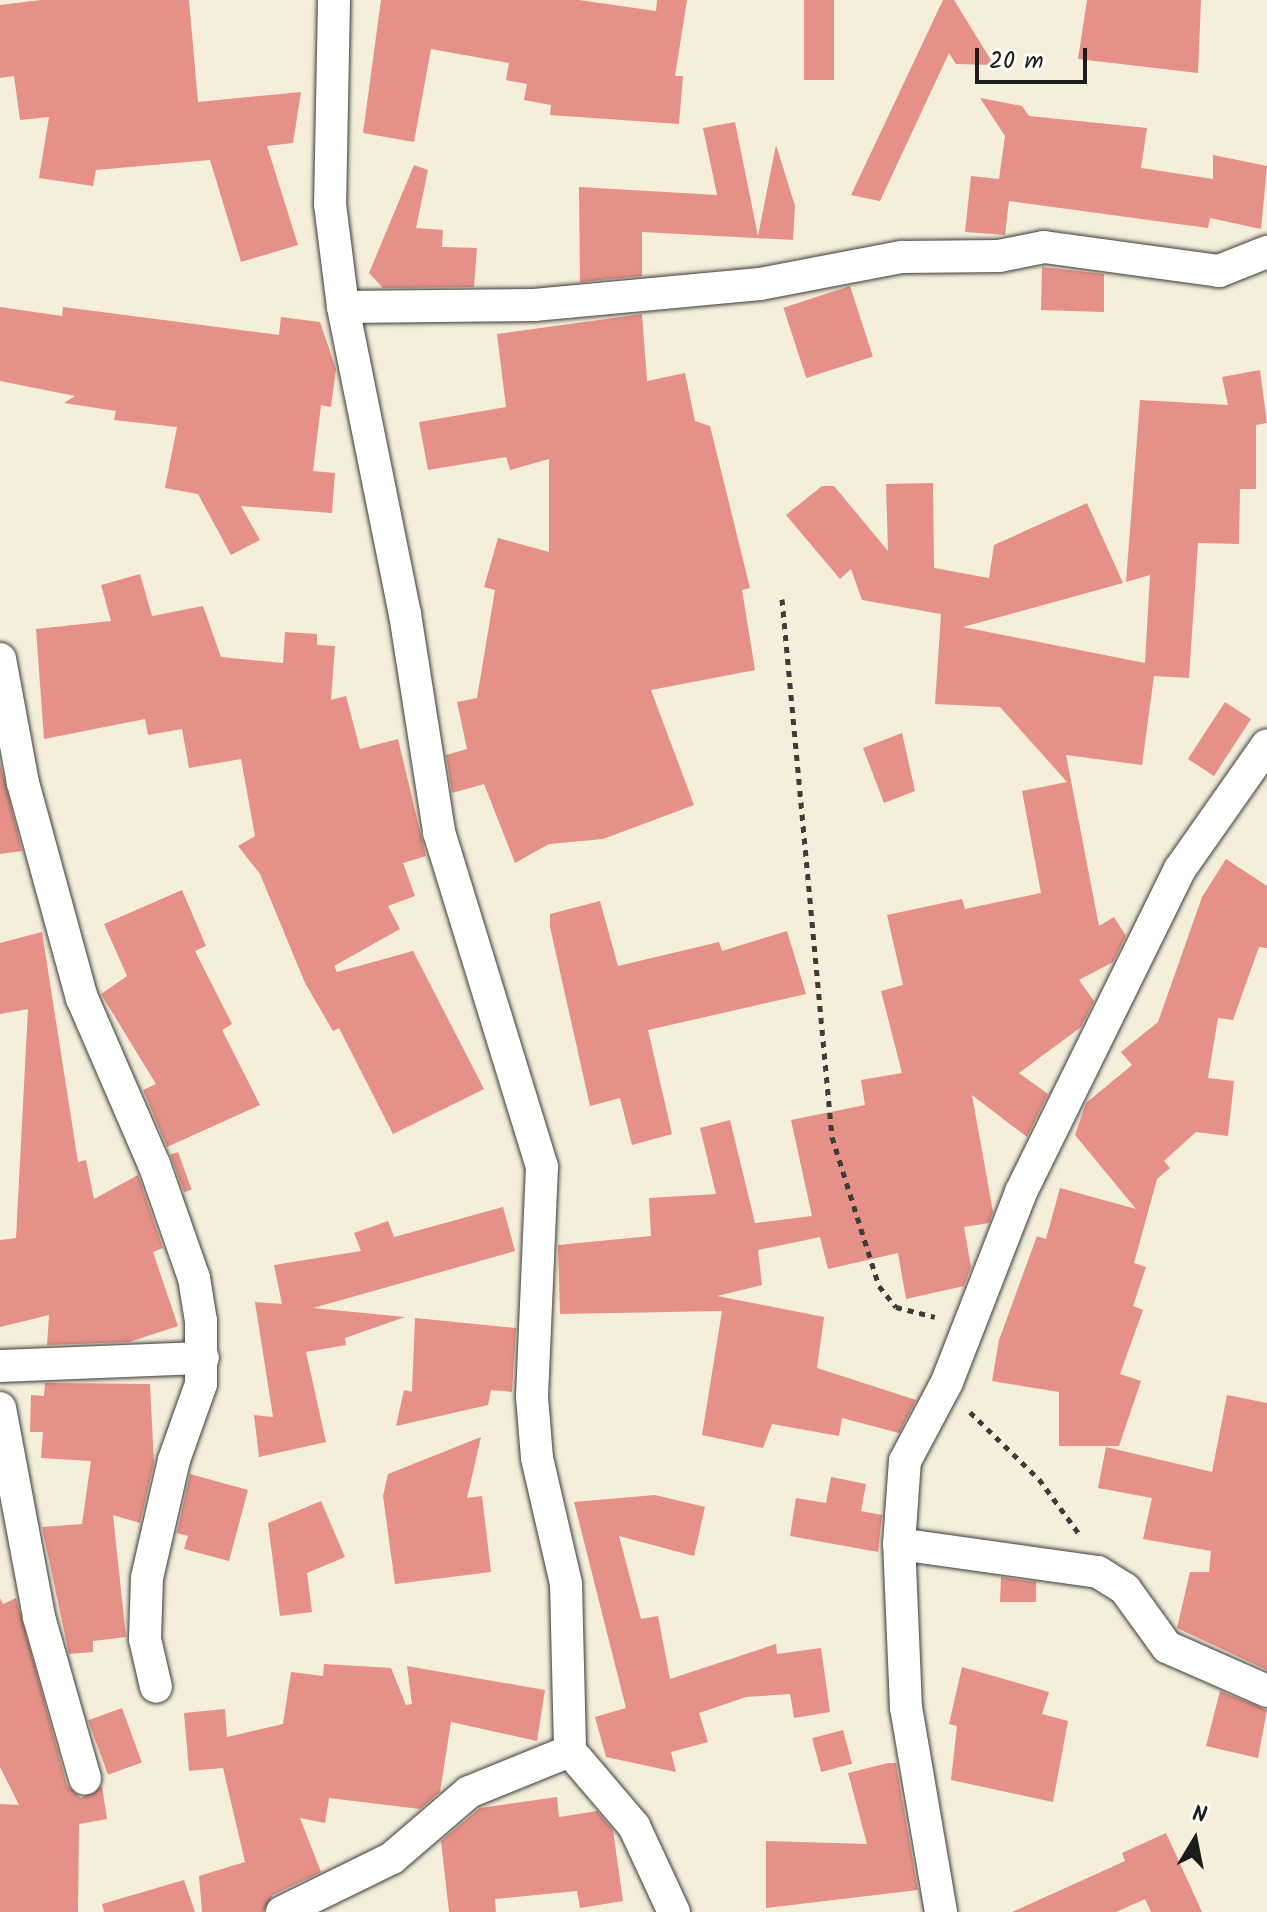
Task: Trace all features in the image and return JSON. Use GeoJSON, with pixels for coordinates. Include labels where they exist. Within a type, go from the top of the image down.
{"type":"FeatureCollection","features":[{"type":"Feature","properties":{"kind":"street"},"geometry":{"type":"LineString","coordinates":[[334,0],[330,204],[343,307],[405,614],[439,832],[542,1167],[532,1397],[537,1458],[566,1584],[570,1751],[634,1826],[674,1912]]}},
{"type":"Feature","properties":{"kind":"street"},"geometry":{"type":"LineString","coordinates":[[343,307],[534,305],[760,284],[902,257],[999,256],[1044,247],[1219,271],[1267,252]]}},
{"type":"Feature","properties":{"kind":"street"},"geometry":{"type":"LineString","coordinates":[[0,659],[23,783],[82,998],[190,1265],[203,1358],[147,1578],[145,1639],[156,1687]]}},
{"type":"Feature","properties":{"kind":"street"},"geometry":{"type":"LineString","coordinates":[[941,1912],[906,1708],[899,1544],[905,1461],[947,1382],[1021,1192],[1180,869],[1267,745]]}},
{"type":"Feature","properties":{"kind":"street"},"geometry":{"type":"LineString","coordinates":[[0,1366],[203,1358]]}},
{"type":"Feature","properties":{"kind":"street"},"geometry":{"type":"LineString","coordinates":[[0,1408],[39,1617],[85,1779]]}},
{"type":"Feature","properties":{"kind":"street"},"geometry":{"type":"LineString","coordinates":[[899,1544],[1098,1572],[1125,1589],[1167,1647],[1267,1691]]}},
{"type":"Feature","properties":{"kind":"street"},"geometry":{"type":"LineString","coordinates":[[282,1912],[392,1858],[469,1792],[570,1751]]}},
{"type":"Feature","properties":{"kind":"path"},"geometry":{"type":"LineString","coordinates":[[782,599],[832,1137],[879,1286],[896,1307],[916,1314],[972,1313]]}},
{"type":"Feature","properties":{"kind":"path"},"geometry":{"type":"LineString","coordinates":[[947,1382],[1073,1521],[1098,1572]]}},
{"type":"Feature","properties":{"kind":"building"},"geometry":{"type":"Polygon","coordinates":[[[41,0],[189,0],[198,102],[301,92],[293,143],[267,146],[298,245],[241,262],[210,160],[96,170],[93,186],[39,178],[49,117],[20,120],[14,76],[0,78],[0,5],[41,0]]]}},
{"type":"Feature","properties":{"kind":"building"},"geometry":{"type":"Polygon","coordinates":[[[381,0],[579,0],[656,11],[657,0],[687,0],[675,76],[683,76],[679,124],[550,115],[551,105],[524,100],[527,84],[506,80],[509,63],[431,49],[414,142],[363,133],[381,0]]]}},
{"type":"Feature","properties":{"kind":"building"},"geometry":{"type":"Polygon","coordinates":[[[804,0],[834,0],[834,80],[804,80],[804,0]]]}},
{"type":"Feature","properties":{"kind":"building"},"geometry":{"type":"Polygon","coordinates":[[[943,0],[954,0],[994,65],[956,64],[949,53],[880,201],[851,195],[943,0]]]}},
{"type":"Feature","properties":{"kind":"building"},"geometry":{"type":"Polygon","coordinates":[[[1087,0],[1201,0],[1198,73],[1078,59],[1087,0]]]}},
{"type":"Feature","properties":{"kind":"building"},"geometry":{"type":"Polygon","coordinates":[[[980,98],[1022,106],[1029,116],[1147,128],[1141,168],[1213,179],[1213,155],[1267,166],[1261,229],[1210,218],[1208,228],[1009,201],[1005,235],[965,232],[971,176],[999,179],[1005,136],[980,98]]]}},
{"type":"Feature","properties":{"kind":"building"},"geometry":{"type":"Polygon","coordinates":[[[735,122],[758,236],[776,145],[795,206],[793,240],[642,232],[642,276],[580,282],[579,187],[717,195],[703,128],[735,122]]]}},
{"type":"Feature","properties":{"kind":"building"},"geometry":{"type":"Polygon","coordinates":[[[414,165],[428,170],[416,228],[443,230],[442,247],[477,248],[474,287],[383,288],[369,273],[414,165]]]}},
{"type":"Feature","properties":{"kind":"building"},"geometry":{"type":"Polygon","coordinates":[[[1042,267],[1104,274],[1104,312],[1041,310],[1042,267]]]}},
{"type":"Feature","properties":{"kind":"building"},"geometry":{"type":"Polygon","coordinates":[[[850,286],[873,356],[806,378],[783,308],[850,286]]]}},
{"type":"Feature","properties":{"kind":"building"},"geometry":{"type":"Polygon","coordinates":[[[0,307],[62,316],[63,307],[279,335],[281,317],[320,322],[336,369],[331,407],[321,405],[313,471],[335,473],[332,513],[241,506],[260,540],[231,555],[198,494],[165,488],[177,427],[114,420],[116,411],[64,403],[75,396],[0,381],[0,307]]]}},
{"type":"Feature","properties":{"kind":"building"},"geometry":{"type":"Polygon","coordinates":[[[642,314],[647,381],[685,373],[695,421],[710,426],[750,588],[742,590],[755,670],[651,690],[694,805],[603,839],[549,844],[515,863],[484,784],[452,793],[446,755],[467,749],[457,702],[477,698],[495,590],[484,587],[498,538],[549,552],[549,459],[510,470],[506,457],[428,470],[419,422],[506,407],[497,334],[642,314]]]}},
{"type":"Feature","properties":{"kind":"building"},"geometry":{"type":"Polygon","coordinates":[[[1260,370],[1267,423],[1256,425],[1256,489],[1240,489],[1239,544],[1198,543],[1189,678],[1154,676],[1142,765],[1066,755],[1099,926],[1114,917],[1126,936],[1113,962],[1079,980],[1094,1001],[1081,1027],[1019,1073],[1048,1094],[1027,1137],[972,1095],[993,1212],[989,1223],[964,1227],[971,1267],[964,1286],[906,1299],[898,1253],[828,1269],[820,1237],[758,1250],[762,1285],[717,1296],[824,1317],[817,1368],[916,1400],[899,1433],[842,1418],[839,1436],[772,1424],[763,1448],[702,1435],[722,1311],[560,1314],[558,1245],[651,1236],[649,1198],[716,1194],[700,1128],[730,1120],[755,1223],[812,1216],[791,1120],[865,1105],[861,1080],[902,1073],[881,991],[903,985],[887,915],[962,899],[965,909],[1041,893],[1022,791],[1067,782],[1000,707],[935,704],[941,614],[862,600],[851,569],[840,579],[786,515],[822,486],[834,486],[888,551],[886,484],[933,483],[934,568],[989,578],[994,545],[1087,503],[1123,583],[963,627],[1145,663],[1150,575],[1126,582],[1140,400],[1228,405],[1222,377],[1260,370]]]}},
{"type":"Feature","properties":{"kind":"building"},"geometry":{"type":"Polygon","coordinates":[[[140,574],[152,616],[203,606],[221,657],[283,663],[285,632],[317,634],[317,645],[335,646],[331,700],[346,696],[360,749],[398,739],[426,856],[403,863],[415,896],[388,906],[400,929],[334,966],[337,972],[413,951],[484,1089],[393,1134],[339,1028],[333,1031],[305,983],[260,874],[238,846],[255,836],[241,759],[189,768],[182,729],[148,735],[145,719],[44,739],[36,629],[111,621],[101,585],[140,574]]]}},
{"type":"Feature","properties":{"kind":"building"},"geometry":{"type":"Polygon","coordinates":[[[1225,702],[1251,719],[1214,776],[1188,759],[1225,702]]]}},
{"type":"Feature","properties":{"kind":"building"},"geometry":{"type":"Polygon","coordinates":[[[902,733],[915,791],[884,803],[863,748],[902,733]]]}},
{"type":"Feature","properties":{"kind":"building"},"geometry":{"type":"Polygon","coordinates":[[[0,763],[22,851],[0,854],[0,763]]]}},
{"type":"Feature","properties":{"kind":"building"},"geometry":{"type":"Polygon","coordinates":[[[1226,859],[1267,886],[1267,948],[1259,947],[1233,1020],[1218,1018],[1208,1078],[1234,1081],[1228,1136],[1196,1132],[1164,1161],[1170,1168],[1157,1179],[1134,1263],[1146,1267],[1133,1306],[1143,1310],[1120,1374],[1141,1381],[1119,1446],[1059,1446],[1059,1392],[992,1381],[999,1340],[1037,1236],[1046,1239],[1060,1188],[1136,1209],[1075,1135],[1086,1103],[1132,1065],[1121,1052],[1158,1022],[1202,897],[1226,859]]]}},
{"type":"Feature","properties":{"kind":"building"},"geometry":{"type":"Polygon","coordinates":[[[182,890],[206,946],[195,951],[232,1024],[222,1030],[260,1105],[167,1147],[143,1090],[156,1084],[101,994],[127,976],[104,924],[182,890]]]}},
{"type":"Feature","properties":{"kind":"building"},"geometry":{"type":"Polygon","coordinates":[[[600,901],[618,966],[719,942],[722,951],[787,931],[806,994],[648,1030],[672,1134],[632,1145],[620,1098],[590,1106],[550,927],[550,914],[600,901]]]}},
{"type":"Feature","properties":{"kind":"building"},"geometry":{"type":"Polygon","coordinates":[[[42,932],[78,1162],[86,1160],[94,1199],[138,1175],[163,1248],[153,1252],[178,1326],[129,1342],[47,1345],[49,1315],[0,1327],[0,1240],[16,1238],[28,1009],[0,1014],[0,943],[42,932]]]}},
{"type":"Feature","properties":{"kind":"building"},"geometry":{"type":"Polygon","coordinates":[[[178,1152],[192,1190],[184,1192],[170,1155],[178,1152]]]}},
{"type":"Feature","properties":{"kind":"building"},"geometry":{"type":"Polygon","coordinates":[[[503,1207],[515,1251],[313,1308],[405,1317],[345,1338],[346,1345],[306,1352],[326,1442],[259,1457],[254,1415],[273,1417],[255,1302],[282,1304],[274,1265],[361,1251],[354,1233],[388,1221],[394,1237],[503,1207]]]}},
{"type":"Feature","properties":{"kind":"building"},"geometry":{"type":"Polygon","coordinates":[[[415,1318],[516,1328],[512,1392],[491,1390],[488,1405],[396,1426],[404,1390],[412,1392],[415,1318]]]}},
{"type":"Feature","properties":{"kind":"building"},"geometry":{"type":"Polygon","coordinates":[[[45,1383],[150,1384],[154,1463],[140,1523],[113,1515],[126,1637],[93,1641],[93,1652],[69,1654],[42,1527],[82,1524],[91,1461],[41,1458],[43,1432],[30,1432],[31,1395],[44,1396],[45,1383]]]}},
{"type":"Feature","properties":{"kind":"building"},"geometry":{"type":"Polygon","coordinates":[[[1227,1395],[1267,1403],[1267,1670],[1177,1628],[1190,1572],[1209,1572],[1211,1551],[1143,1539],[1152,1498],[1098,1488],[1106,1447],[1212,1472],[1227,1395]]]}},
{"type":"Feature","properties":{"kind":"building"},"geometry":{"type":"Polygon","coordinates":[[[481,1437],[467,1498],[482,1496],[491,1572],[395,1584],[383,1496],[388,1474],[481,1437]]]}},
{"type":"Feature","properties":{"kind":"building"},"geometry":{"type":"Polygon","coordinates":[[[190,1474],[248,1490],[229,1561],[184,1549],[188,1536],[177,1533],[190,1474]]]}},
{"type":"Feature","properties":{"kind":"building"},"geometry":{"type":"Polygon","coordinates":[[[831,1477],[866,1484],[861,1511],[882,1515],[878,1552],[790,1536],[796,1498],[826,1503],[831,1477]]]}},
{"type":"Feature","properties":{"kind":"building"},"geometry":{"type":"Polygon","coordinates":[[[655,1495],[705,1507],[694,1556],[619,1536],[641,1619],[658,1616],[670,1679],[776,1644],[777,1654],[821,1648],[830,1712],[794,1718],[790,1694],[746,1697],[699,1713],[708,1742],[671,1752],[676,1772],[606,1757],[595,1717],[626,1708],[574,1502],[655,1495]]]}},
{"type":"Feature","properties":{"kind":"building"},"geometry":{"type":"Polygon","coordinates":[[[321,1501],[345,1557],[307,1573],[312,1612],[280,1616],[268,1523],[321,1501]]]}},
{"type":"Feature","properties":{"kind":"building"},"geometry":{"type":"Polygon","coordinates":[[[1001,1577],[1036,1582],[1036,1602],[1000,1602],[1001,1577]]]}},
{"type":"Feature","properties":{"kind":"building"},"geometry":{"type":"Polygon","coordinates":[[[0,1598],[3,1604],[16,1598],[67,1785],[81,1798],[102,1786],[107,1819],[79,1824],[78,1912],[0,1912],[0,1804],[19,1805],[0,1767],[0,1598]]]}},
{"type":"Feature","properties":{"kind":"building"},"geometry":{"type":"Polygon","coordinates":[[[324,1664],[391,1668],[406,1705],[412,1704],[407,1666],[545,1690],[537,1741],[451,1722],[440,1792],[420,1809],[329,1798],[325,1823],[300,1818],[321,1872],[273,1895],[263,1912],[202,1912],[199,1876],[245,1862],[223,1768],[189,1771],[184,1713],[225,1709],[227,1737],[283,1724],[291,1672],[323,1676],[324,1664]]]}},
{"type":"Feature","properties":{"kind":"building"},"geometry":{"type":"Polygon","coordinates":[[[962,1667],[1049,1692],[1042,1714],[1068,1721],[1053,1802],[951,1780],[957,1726],[949,1724],[962,1667]]]}},
{"type":"Feature","properties":{"kind":"building"},"geometry":{"type":"Polygon","coordinates":[[[1220,1691],[1267,1710],[1258,1758],[1206,1746],[1220,1691]]]}},
{"type":"Feature","properties":{"kind":"building"},"geometry":{"type":"Polygon","coordinates":[[[122,1708],[142,1763],[108,1775],[88,1720],[122,1708]]]}},
{"type":"Feature","properties":{"kind":"building"},"geometry":{"type":"Polygon","coordinates":[[[843,1730],[852,1764],[821,1772],[812,1738],[843,1730]]]}},
{"type":"Feature","properties":{"kind":"building"},"geometry":{"type":"Polygon","coordinates":[[[896,1763],[918,1890],[766,1908],[766,1841],[867,1844],[848,1773],[896,1763]]]}},
{"type":"Feature","properties":{"kind":"building"},"geometry":{"type":"Polygon","coordinates":[[[557,1797],[559,1817],[597,1811],[613,1830],[623,1901],[580,1908],[577,1891],[495,1899],[496,1912],[449,1912],[441,1841],[480,1808],[557,1797]]]}},
{"type":"Feature","properties":{"kind":"building"},"geometry":{"type":"Polygon","coordinates":[[[1166,1833],[1202,1912],[1151,1912],[1145,1899],[1116,1912],[1012,1912],[1125,1861],[1122,1853],[1166,1833]]]}},
{"type":"Feature","properties":{"kind":"building"},"geometry":{"type":"Polygon","coordinates":[[[184,1880],[195,1912],[104,1912],[102,1904],[184,1880]]]}}]}
